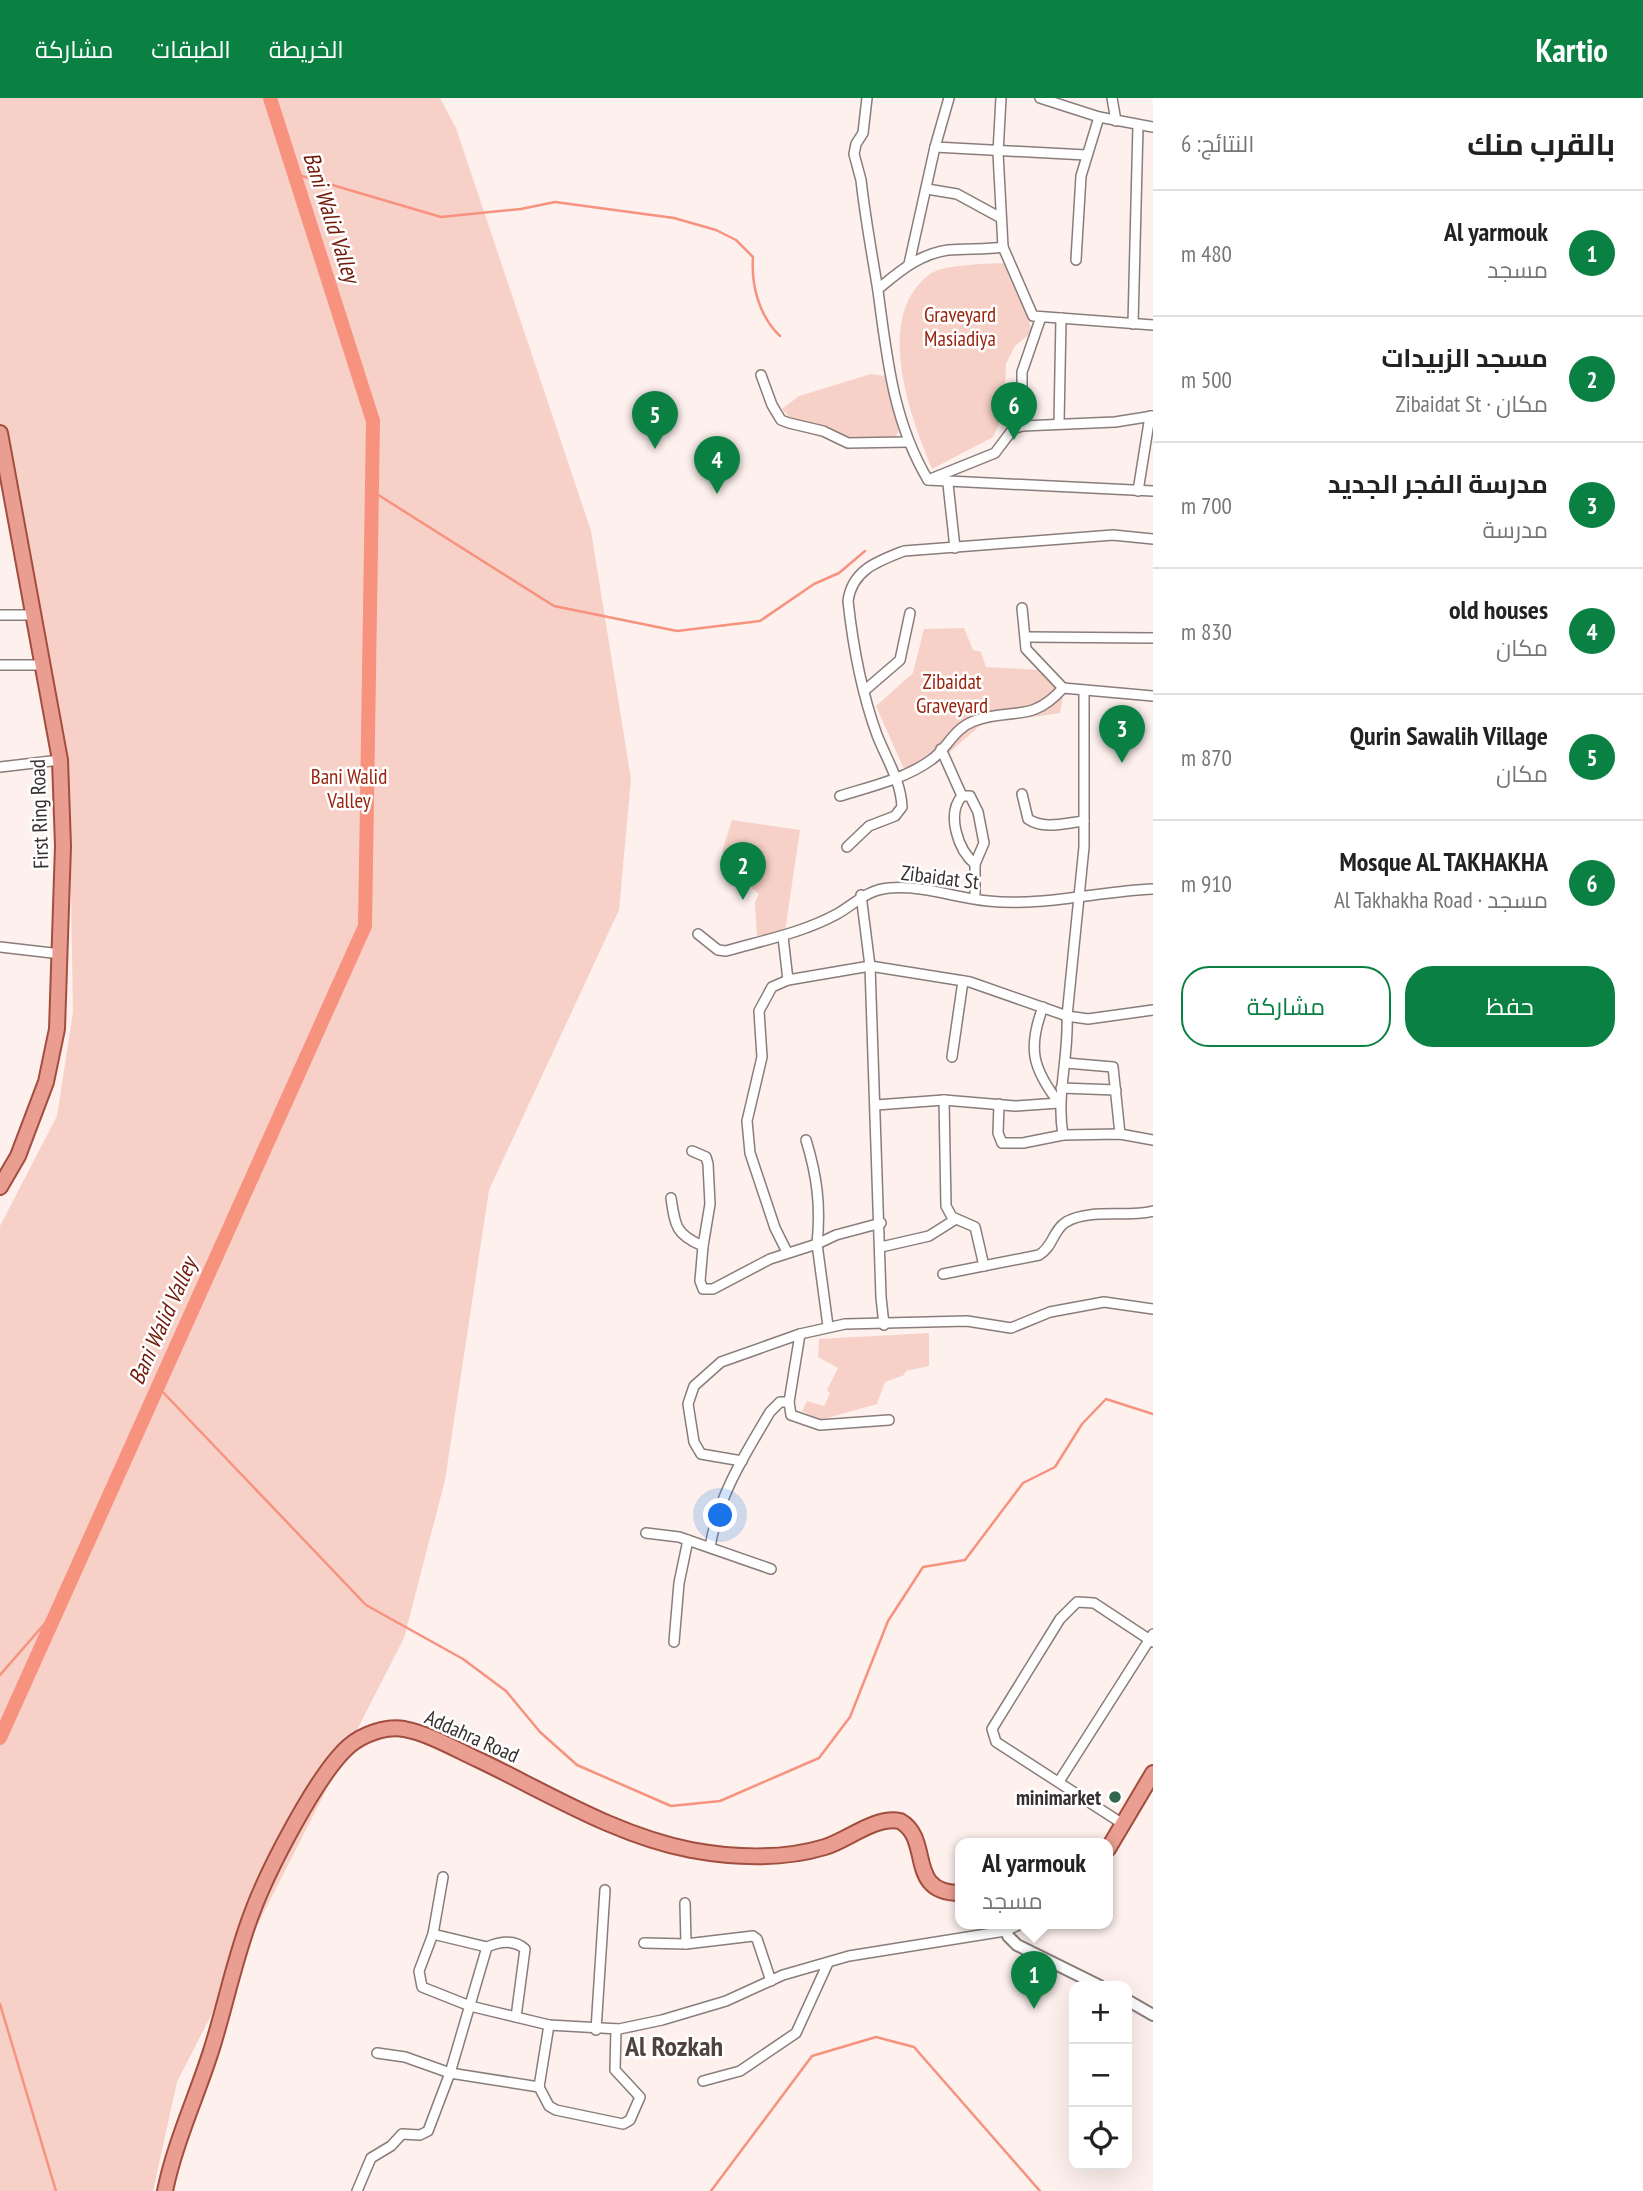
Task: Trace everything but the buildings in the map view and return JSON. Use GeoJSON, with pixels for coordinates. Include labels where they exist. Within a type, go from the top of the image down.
{"type":"FeatureCollection","features":[{"type":"Feature","properties":{"kind":"main road","name":"First Ring Road"},"geometry":{"type":"LineString","coordinates":[[0,433],[60,760],[64,846],[57,1029],[46,1083],[18,1156],[0,1187]]}},
{"type":"Feature","properties":{"kind":"main road","name":"Addahra Road"},"geometry":{"type":"LineString","coordinates":[[165,2191],[177,2144],[201,2082],[241,1945],[263,1886],[306,1806],[337,1759],[349,1746],[366,1735],[403,1729],[441,1742],[607,1825],[690,1850],[732,1855],[784,1855],[838,1842],[887,1820],[900,1821],[913,1833],[929,1881],[943,1892],[955,1893]]}},
{"type":"Feature","properties":{"kind":"main road"},"geometry":{"type":"LineString","coordinates":[[1113,1841],[1153,1773]]}},
{"type":"Feature","properties":{"kind":"street"},"geometry":{"type":"LineString","coordinates":[[867,98],[863,133],[854,154],[861,180],[878,289],[884,349],[907,442],[928,480],[948,484],[1052,485],[1153,491]]}},
{"type":"Feature","properties":{"kind":"street"},"geometry":{"type":"LineString","coordinates":[[909,264],[935,147],[949,98]]}},
{"type":"Feature","properties":{"kind":"street"},"geometry":{"type":"LineString","coordinates":[[1001,98],[998,153],[1003,247],[1037,316],[1022,372],[1022,426]]}},
{"type":"Feature","properties":{"kind":"street"},"geometry":{"type":"LineString","coordinates":[[1040,98],[1099,117],[1153,127]]}},
{"type":"Feature","properties":{"kind":"street"},"geometry":{"type":"LineString","coordinates":[[1112,98],[1116,121]]}},
{"type":"Feature","properties":{"kind":"street"},"geometry":{"type":"LineString","coordinates":[[1076,260],[1078,192],[1086,155],[1099,117]]}},
{"type":"Feature","properties":{"kind":"street"},"geometry":{"type":"LineString","coordinates":[[1133,324],[1138,126]]}},
{"type":"Feature","properties":{"kind":"street"},"geometry":{"type":"LineString","coordinates":[[935,147],[998,153],[1086,155]]}},
{"type":"Feature","properties":{"kind":"street"},"geometry":{"type":"LineString","coordinates":[[927,189],[957,194],[1002,218]]}},
{"type":"Feature","properties":{"kind":"street"},"geometry":{"type":"LineString","coordinates":[[878,289],[909,264],[948,250],[1003,247]]}},
{"type":"Feature","properties":{"kind":"street"},"geometry":{"type":"LineString","coordinates":[[1037,316],[1153,325]]}},
{"type":"Feature","properties":{"kind":"street"},"geometry":{"type":"LineString","coordinates":[[1059,423],[1061,318]]}},
{"type":"Feature","properties":{"kind":"street"},"geometry":{"type":"LineString","coordinates":[[761,375],[772,405],[782,419],[789,423],[823,431],[848,443],[907,442]]}},
{"type":"Feature","properties":{"kind":"street"},"geometry":{"type":"LineString","coordinates":[[928,480],[995,453],[1013,429],[1022,426],[1115,422],[1152,416],[1138,491]]}},
{"type":"Feature","properties":{"kind":"street"},"geometry":{"type":"LineString","coordinates":[[948,484],[955,548]]}},
{"type":"Feature","properties":{"kind":"street"},"geometry":{"type":"LineString","coordinates":[[847,848],[869,826],[901,811],[896,778],[877,734],[855,662],[848,601],[854,581],[877,562],[904,551],[1113,535],[1153,539]]}},
{"type":"Feature","properties":{"kind":"street"},"geometry":{"type":"LineString","coordinates":[[1022,608],[1029,654],[1063,688],[1153,696]]}},
{"type":"Feature","properties":{"kind":"street"},"geometry":{"type":"LineString","coordinates":[[864,691],[900,660],[910,613]]}},
{"type":"Feature","properties":{"kind":"street"},"geometry":{"type":"LineString","coordinates":[[0,615],[33,615]]}},
{"type":"Feature","properties":{"kind":"street"},"geometry":{"type":"LineString","coordinates":[[1026,637],[1153,638]]}},
{"type":"Feature","properties":{"kind":"street"},"geometry":{"type":"LineString","coordinates":[[0,665],[44,664]]}},
{"type":"Feature","properties":{"kind":"street"},"geometry":{"type":"LineString","coordinates":[[840,796],[896,778],[931,760],[961,727],[976,720],[1034,711],[1044,707],[1063,688]]}},
{"type":"Feature","properties":{"kind":"street"},"geometry":{"type":"LineString","coordinates":[[1063,1135],[1059,1103],[1066,1063],[1067,1016],[1084,821],[1084,691]]}},
{"type":"Feature","properties":{"kind":"street"},"geometry":{"type":"LineString","coordinates":[[942,749],[962,796]]}},
{"type":"Feature","properties":{"kind":"street"},"geometry":{"type":"LineString","coordinates":[[0,767],[60,760]]}},
{"type":"Feature","properties":{"kind":"street"},"geometry":{"type":"LineString","coordinates":[[1022,794],[1028,819],[1034,823],[1041,825],[1084,821]]}},
{"type":"Feature","properties":{"kind":"street"},"geometry":{"type":"LineString","coordinates":[[962,796],[970,796],[975,803],[983,831],[983,850],[975,864],[975,898]]}},
{"type":"Feature","properties":{"kind":"street"},"geometry":{"type":"LineString","coordinates":[[962,796],[955,807],[955,821],[961,848],[975,864]]}},
{"type":"Feature","properties":{"kind":"street","name":"Zibaidat St"},"geometry":{"type":"LineString","coordinates":[[698,934],[718,950],[726,951],[783,937],[838,913],[861,895],[887,888],[923,888],[987,901],[1153,889]]}},
{"type":"Feature","properties":{"kind":"street"},"geometry":{"type":"LineString","coordinates":[[861,895],[870,966],[884,1325]]}},
{"type":"Feature","properties":{"kind":"street"},"geometry":{"type":"LineString","coordinates":[[783,937],[788,980]]}},
{"type":"Feature","properties":{"kind":"street"},"geometry":{"type":"LineString","coordinates":[[0,947],[61,954]]}},
{"type":"Feature","properties":{"kind":"street"},"geometry":{"type":"LineString","coordinates":[[787,1252],[775,1228],[750,1153],[747,1121],[762,1057],[760,1011],[772,987],[788,980],[870,966],[963,981],[1067,1016],[1099,1019],[1153,1010]]}},
{"type":"Feature","properties":{"kind":"street"},"geometry":{"type":"LineString","coordinates":[[953,1057],[963,981]]}},
{"type":"Feature","properties":{"kind":"street"},"geometry":{"type":"LineString","coordinates":[[1043,1007],[1035,1035],[1037,1073],[1059,1103]]}},
{"type":"Feature","properties":{"kind":"street"},"geometry":{"type":"LineString","coordinates":[[1066,1063],[1110,1065],[1115,1070],[1120,1134]]}},
{"type":"Feature","properties":{"kind":"street"},"geometry":{"type":"LineString","coordinates":[[1061,1088],[1116,1090]]}},
{"type":"Feature","properties":{"kind":"street"},"geometry":{"type":"LineString","coordinates":[[876,1105],[944,1101],[1029,1107],[1059,1103]]}},
{"type":"Feature","properties":{"kind":"street"},"geometry":{"type":"LineString","coordinates":[[944,1101],[943,1190],[948,1213],[975,1227],[984,1266]]}},
{"type":"Feature","properties":{"kind":"street"},"geometry":{"type":"LineString","coordinates":[[999,1104],[998,1133],[1002,1143],[1023,1143],[1063,1135],[1120,1134],[1153,1140]]}},
{"type":"Feature","properties":{"kind":"street"},"geometry":{"type":"LineString","coordinates":[[806,1140],[817,1179],[820,1213],[817,1244],[828,1326]]}},
{"type":"Feature","properties":{"kind":"street"},"geometry":{"type":"LineString","coordinates":[[692,1151],[706,1157],[709,1172],[709,1204],[700,1286],[709,1290],[787,1252],[881,1223]]}},
{"type":"Feature","properties":{"kind":"street"},"geometry":{"type":"LineString","coordinates":[[671,1198],[674,1221],[682,1236],[704,1246]]}},
{"type":"Feature","properties":{"kind":"street"},"geometry":{"type":"LineString","coordinates":[[943,1274],[1039,1255],[1046,1251],[1058,1230],[1070,1220],[1153,1211]]}},
{"type":"Feature","properties":{"kind":"street"},"geometry":{"type":"LineString","coordinates":[[881,1247],[929,1236],[956,1219]]}},
{"type":"Feature","properties":{"kind":"street"},"geometry":{"type":"LineString","coordinates":[[742,1461],[706,1456],[697,1449],[688,1404],[690,1392],[721,1362],[828,1326],[967,1321],[1011,1328],[1050,1312],[1104,1302],[1153,1309]]}},
{"type":"Feature","properties":{"kind":"street"},"geometry":{"type":"LineString","coordinates":[[800,1334],[796,1374],[789,1402],[791,1415],[820,1425],[889,1420]]}},
{"type":"Feature","properties":{"kind":"street"},"geometry":{"type":"LineString","coordinates":[[709,1548],[717,1508],[742,1461],[775,1405],[789,1402]]}},
{"type":"Feature","properties":{"kind":"street"},"geometry":{"type":"LineString","coordinates":[[646,1533],[688,1540],[771,1569]]}},
{"type":"Feature","properties":{"kind":"street"},"geometry":{"type":"LineString","coordinates":[[674,1642],[679,1583],[688,1540]]}},
{"type":"Feature","properties":{"kind":"street"},"geometry":{"type":"LineString","coordinates":[[1060,1780],[1152,1638],[1094,1603],[1077,1602],[1060,1619],[994,1721],[992,1736],[996,1742],[1060,1780],[1124,1824]]}},
{"type":"Feature","properties":{"kind":"street"},"geometry":{"type":"LineString","coordinates":[[443,1877],[433,1934],[419,1971],[419,1983],[427,1990],[470,2006],[549,2025],[596,2030],[662,2020],[726,2000],[771,1981],[877,1950],[994,1929]]}},
{"type":"Feature","properties":{"kind":"street"},"geometry":{"type":"LineString","coordinates":[[596,2030],[605,1890]]}},
{"type":"Feature","properties":{"kind":"street"},"geometry":{"type":"LineString","coordinates":[[685,1903],[686,1944]]}},
{"type":"Feature","properties":{"kind":"street"},"geometry":{"type":"LineString","coordinates":[[1006,1929],[1017,1945],[1090,1981]]}},
{"type":"Feature","properties":{"kind":"street"},"geometry":{"type":"LineString","coordinates":[[433,1934],[487,1947],[505,1942],[519,1944],[525,1949],[516,2017]]}},
{"type":"Feature","properties":{"kind":"street"},"geometry":{"type":"LineString","coordinates":[[644,1943],[686,1944],[752,1936],[757,1939],[771,1981]]}},
{"type":"Feature","properties":{"kind":"street"},"geometry":{"type":"LineString","coordinates":[[357,2191],[374,2154],[391,2146],[402,2134],[424,2135],[428,2131],[450,2073],[487,1947]]}},
{"type":"Feature","properties":{"kind":"street"},"geometry":{"type":"LineString","coordinates":[[703,2081],[740,2071],[796,2034],[828,1963]]}},
{"type":"Feature","properties":{"kind":"street"},"geometry":{"type":"LineString","coordinates":[[1132,2003],[1153,2015]]}},
{"type":"Feature","properties":{"kind":"street"},"geometry":{"type":"LineString","coordinates":[[549,2025],[539,2087],[550,2106],[562,2112],[626,2123],[640,2097],[615,2070],[615,2029]]}},
{"type":"Feature","properties":{"kind":"street"},"geometry":{"type":"LineString","coordinates":[[377,2053],[405,2057],[450,2073],[539,2087]]}},
{"type":"Feature","properties":{"kind":"green space","name":"Bani Walid Valley"},"geometry":{"type":"Polygon","coordinates":[[[0,98],[440,98],[456,128],[591,531],[631,779],[619,910],[489,1190],[445,1480],[404,1638],[177,2082],[153,2191],[0,2191],[0,1226],[57,1116],[73,1012],[69,776],[0,431],[0,98]]]}},
{"type":"Feature","properties":{"kind":"green space","name":"Graveyard Masiadiya"},"geometry":{"type":"Polygon","coordinates":[[[1004,263],[1024,303],[1032,332],[1015,346],[1006,364],[1004,413],[993,437],[932,469],[914,422],[901,367],[903,315],[913,292],[930,274],[955,266],[1004,263]]]}},
{"type":"Feature","properties":{"kind":"green space"},"geometry":{"type":"Polygon","coordinates":[[[871,374],[892,377],[902,420],[895,439],[867,449],[838,437],[819,437],[802,431],[782,409],[799,396],[871,374]]]}},
{"type":"Feature","properties":{"kind":"green space","name":"Zibaidat Graveyard"},"geometry":{"type":"Polygon","coordinates":[[[964,628],[973,650],[981,652],[986,667],[1041,670],[1064,691],[1060,713],[982,724],[935,765],[904,769],[876,706],[913,673],[924,629],[964,628]]]}},
{"type":"Feature","properties":{"kind":"green space"},"geometry":{"type":"Polygon","coordinates":[[[732,820],[800,830],[785,931],[757,938],[755,902],[759,894],[741,879],[722,852],[732,820]]]}},
{"type":"Feature","properties":{"kind":"green space"},"geometry":{"type":"Polygon","coordinates":[[[929,1333],[929,1366],[906,1371],[904,1375],[885,1382],[877,1404],[820,1420],[802,1411],[807,1401],[824,1406],[830,1393],[827,1390],[838,1368],[818,1357],[819,1339],[929,1333]]]}},
{"type":"Feature","properties":{"kind":"waterway","name":"Bani Walid Valley"},"geometry":{"type":"LineString","coordinates":[[0,1738],[365,926],[373,421],[270,98]]}},
{"type":"Feature","properties":{"kind":"waterway"},"geometry":{"type":"LineString","coordinates":[[295,174],[441,217],[521,209],[555,202],[674,218],[716,230],[736,240],[753,257],[753,278],[758,300],[767,319],[780,336]]}},
{"type":"Feature","properties":{"kind":"waterway"},"geometry":{"type":"LineString","coordinates":[[372,491],[554,606],[677,631],[760,621],[814,584],[839,573],[865,551]]}},
{"type":"Feature","properties":{"kind":"waterway"},"geometry":{"type":"LineString","coordinates":[[159,1388],[366,1605],[463,1659],[506,1691],[540,1732],[577,1765],[671,1806],[720,1801],[819,1758],[850,1717],[888,1621],[923,1567],[965,1560],[1023,1483],[1055,1467],[1082,1424],[1106,1399],[1153,1414]]}},
{"type":"Feature","properties":{"kind":"waterway"},"geometry":{"type":"LineString","coordinates":[[0,1675],[61,1605]]}},
{"type":"Feature","properties":{"kind":"waterway"},"geometry":{"type":"LineString","coordinates":[[0,2004],[56,2191]]}},
{"type":"Feature","properties":{"kind":"waterway"},"geometry":{"type":"LineString","coordinates":[[711,2191],[812,2056],[876,2037],[914,2047],[1040,2191]]}},
{"type":"Feature","properties":{"kind":"place","name":"Mosque AL TAKHAKHA"},"geometry":{"type":"Point","coordinates":[1014,440]}},
{"type":"Feature","properties":{"kind":"place","name":"Qurin Sawalih Village"},"geometry":{"type":"Point","coordinates":[655,449]}},
{"type":"Feature","properties":{"kind":"place","name":"old houses"},"geometry":{"type":"Point","coordinates":[717,494]}},
{"type":"Feature","properties":{"kind":"place","name":"مدرسة الفجر الجديد"},"geometry":{"type":"Point","coordinates":[1122,763]}},
{"type":"Feature","properties":{"kind":"place","name":"مسجد الزبيدات"},"geometry":{"type":"Point","coordinates":[743,900]}},
{"type":"Feature","properties":{"kind":"place","name":"minimarket"},"geometry":{"type":"Point","coordinates":[1115,1797]}},
{"type":"Feature","properties":{"kind":"place","name":"Al yarmouk"},"geometry":{"type":"Point","coordinates":[1034,2009]}},
{"type":"Feature","properties":{"kind":"district","name":"Al Rozkah"},"geometry":{"type":"Point","coordinates":[674,2045]}}]}
